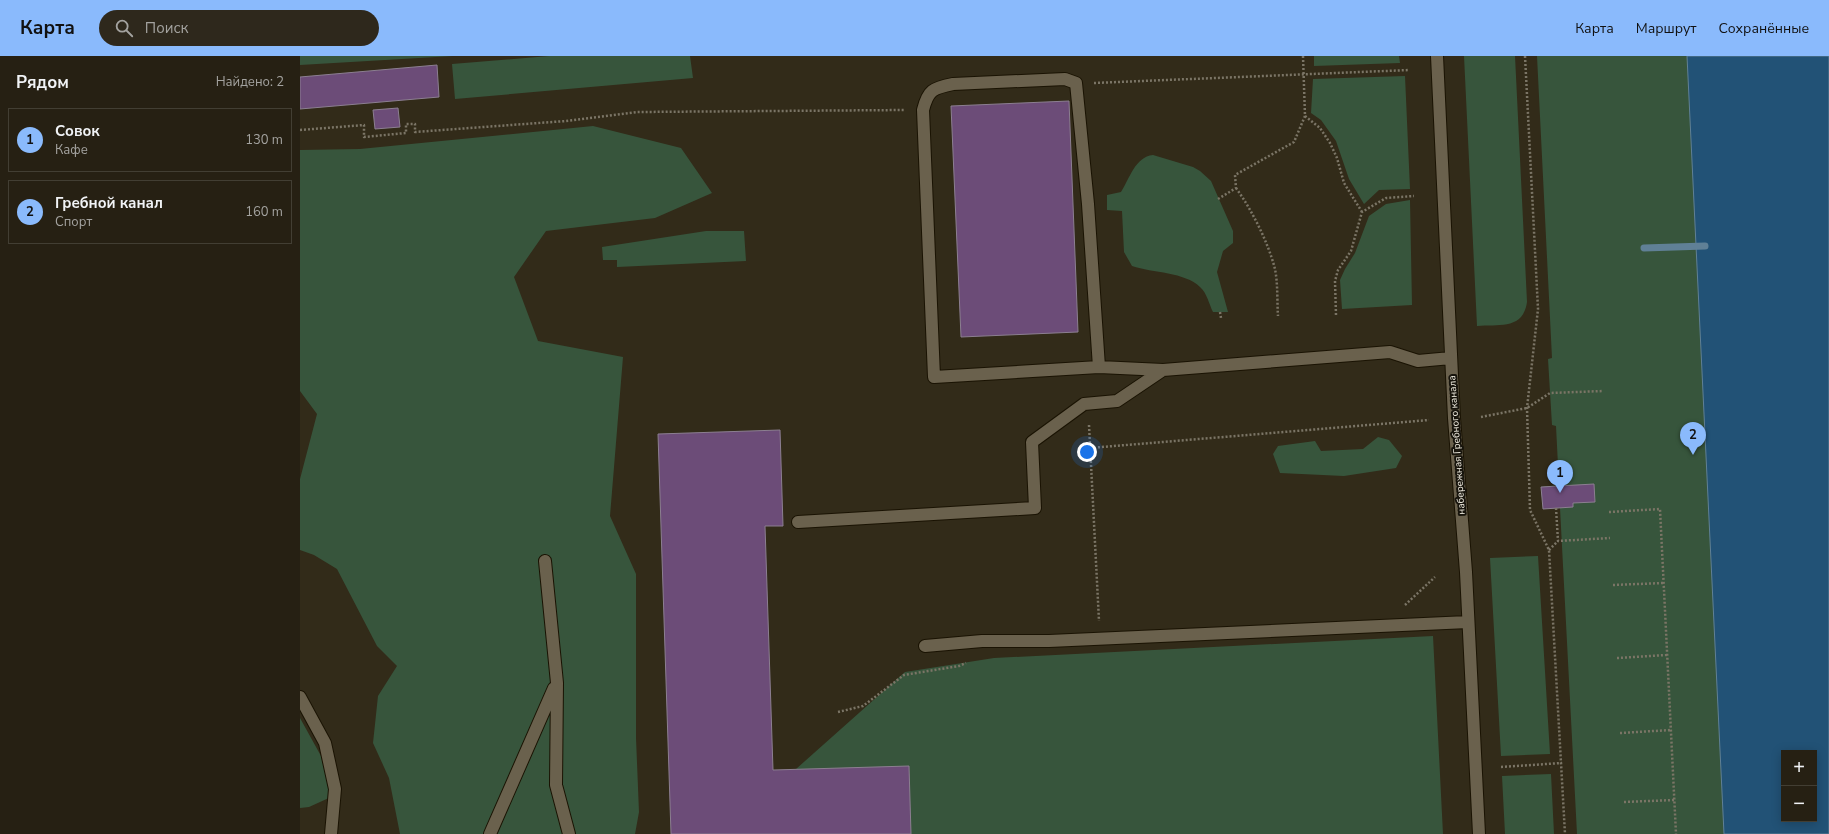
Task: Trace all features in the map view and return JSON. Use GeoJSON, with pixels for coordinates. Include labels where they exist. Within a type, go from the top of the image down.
{"type":"FeatureCollection","features":[{"type":"Feature","properties":{"kind":"street","name":"набережная Гребного канала"},"geometry":{"type":"LineString","coordinates":[[1437,56],[1451,358],[1468,622],[1479,834]]}},
{"type":"Feature","properties":{"kind":"street"},"geometry":{"type":"LineString","coordinates":[[1099,367],[1088,204],[1076,83],[1065,79],[953,84],[936,88],[927,96],[923,110],[934,377],[1099,367],[1164,370],[1390,352],[1418,361],[1451,358]]}},
{"type":"Feature","properties":{"kind":"street"},"geometry":{"type":"LineString","coordinates":[[798,522],[1034,508],[1032,442],[1084,404],[1117,401],[1164,370]]}},
{"type":"Feature","properties":{"kind":"street"},"geometry":{"type":"LineString","coordinates":[[545,562],[557,683],[556,785],[569,834]]}},
{"type":"Feature","properties":{"kind":"street"},"geometry":{"type":"LineString","coordinates":[[925,646],[982,641],[1057,641],[1468,622]]}},
{"type":"Feature","properties":{"kind":"street"},"geometry":{"type":"LineString","coordinates":[[490,834],[557,683]]}},
{"type":"Feature","properties":{"kind":"street"},"geometry":{"type":"LineString","coordinates":[[300,697],[325,743],[335,789],[331,834]]}},
{"type":"Feature","properties":{"kind":"path"},"geometry":{"type":"LineString","coordinates":[[1278,316],[1275,270],[1263,238],[1247,203],[1236,188],[1236,175],[1294,142],[1304,116],[1303,56]]}},
{"type":"Feature","properties":{"kind":"path"},"geometry":{"type":"LineString","coordinates":[[1525,56],[1538,309],[1527,408],[1530,510],[1549,550],[1565,834]]}},
{"type":"Feature","properties":{"kind":"path"},"geometry":{"type":"LineString","coordinates":[[1076,83],[1409,70]]}},
{"type":"Feature","properties":{"kind":"path"},"geometry":{"type":"LineString","coordinates":[[300,130],[364,125],[364,138],[406,133],[406,124],[415,124],[416,132],[566,121],[637,112],[923,110]]}},
{"type":"Feature","properties":{"kind":"path"},"geometry":{"type":"LineString","coordinates":[[1304,116],[1320,128],[1330,143],[1337,158],[1344,183],[1362,212]]}},
{"type":"Feature","properties":{"kind":"path"},"geometry":{"type":"LineString","coordinates":[[1218,199],[1236,188]]}},
{"type":"Feature","properties":{"kind":"path"},"geometry":{"type":"LineString","coordinates":[[1336,315],[1335,281],[1338,270],[1351,251],[1362,212],[1386,198],[1414,196]]}},
{"type":"Feature","properties":{"kind":"path"},"geometry":{"type":"LineString","coordinates":[[1220,312],[1221,318]]}},
{"type":"Feature","properties":{"kind":"path"},"geometry":{"type":"LineString","coordinates":[[1481,417],[1527,408],[1550,393],[1603,391]]}},
{"type":"Feature","properties":{"kind":"path"},"geometry":{"type":"LineString","coordinates":[[1088,403],[1099,628]]}},
{"type":"Feature","properties":{"kind":"path"},"geometry":{"type":"LineString","coordinates":[[1090,448],[1429,420]]}},
{"type":"Feature","properties":{"kind":"path"},"geometry":{"type":"LineString","coordinates":[[1556,508],[1558,541]]}},
{"type":"Feature","properties":{"kind":"path"},"geometry":{"type":"LineString","coordinates":[[1609,512],[1660,509],[1676,834]]}},
{"type":"Feature","properties":{"kind":"path"},"geometry":{"type":"LineString","coordinates":[[1549,550],[1558,541],[1610,538]]}},
{"type":"Feature","properties":{"kind":"path"},"geometry":{"type":"LineString","coordinates":[[1613,585],[1664,583]]}},
{"type":"Feature","properties":{"kind":"path"},"geometry":{"type":"LineString","coordinates":[[838,712],[863,706],[904,675],[959,666],[977,657],[982,641]]}},
{"type":"Feature","properties":{"kind":"path"},"geometry":{"type":"LineString","coordinates":[[1616,658],[1667,655]]}},
{"type":"Feature","properties":{"kind":"path"},"geometry":{"type":"LineString","coordinates":[[1620,733],[1671,730]]}},
{"type":"Feature","properties":{"kind":"path"},"geometry":{"type":"LineString","coordinates":[[1501,767],[1562,763]]}},
{"type":"Feature","properties":{"kind":"path"},"geometry":{"type":"LineString","coordinates":[[1624,802],[1674,800]]}},
{"type":"Feature","properties":{"kind":"green space"},"geometry":{"type":"Polygon","coordinates":[[[300,56],[453,56],[300,65],[300,56]]]}},
{"type":"Feature","properties":{"kind":"green space"},"geometry":{"type":"Polygon","coordinates":[[[549,56],[690,56],[693,78],[455,99],[452,64],[549,56]]]}},
{"type":"Feature","properties":{"kind":"green space"},"geometry":{"type":"Polygon","coordinates":[[[1314,56],[1399,56],[1400,63],[1314,66],[1314,56]]]}},
{"type":"Feature","properties":{"kind":"green space"},"geometry":{"type":"Polygon","coordinates":[[[1464,56],[1515,56],[1527,302],[1525,311],[1521,317],[1509,324],[1477,326],[1464,56]]]}},
{"type":"Feature","properties":{"kind":"green space"},"geometry":{"type":"Polygon","coordinates":[[[1537,56],[1829,56],[1829,834],[1577,834],[1560,508],[1543,509],[1541,487],[1559,485],[1556,426],[1552,425],[1548,359],[1552,358],[1537,56]]]}},
{"type":"Feature","properties":{"kind":"green space"},"geometry":{"type":"Polygon","coordinates":[[[1405,76],[1410,189],[1379,190],[1364,204],[1349,179],[1336,141],[1321,120],[1311,113],[1313,79],[1405,76]]]}},
{"type":"Feature","properties":{"kind":"green space"},"geometry":{"type":"Polygon","coordinates":[[[593,126],[681,148],[712,193],[655,218],[546,231],[514,277],[538,341],[623,357],[610,516],[636,574],[636,738],[639,812],[635,834],[400,834],[389,778],[373,743],[378,696],[397,666],[377,646],[337,569],[314,555],[300,550],[300,479],[317,414],[300,391],[300,150],[360,149],[593,126]]]}},
{"type":"Feature","properties":{"kind":"green space"},"geometry":{"type":"Polygon","coordinates":[[[1153,155],[1193,167],[1211,181],[1233,231],[1233,243],[1223,251],[1217,272],[1228,312],[1213,312],[1204,292],[1194,282],[1186,278],[1132,266],[1124,252],[1122,211],[1107,210],[1107,195],[1121,192],[1137,164],[1153,155]]]}},
{"type":"Feature","properties":{"kind":"green space"},"geometry":{"type":"Polygon","coordinates":[[[1410,200],[1412,305],[1342,309],[1340,280],[1355,253],[1369,216],[1386,204],[1410,200]]]}},
{"type":"Feature","properties":{"kind":"green space"},"geometry":{"type":"Polygon","coordinates":[[[706,231],[744,231],[746,261],[617,267],[617,260],[603,260],[602,247],[706,231]]]}},
{"type":"Feature","properties":{"kind":"green space"},"geometry":{"type":"Polygon","coordinates":[[[1378,437],[1389,440],[1402,456],[1396,468],[1344,476],[1280,473],[1273,454],[1278,446],[1315,441],[1321,451],[1363,449],[1378,437]]]}},
{"type":"Feature","properties":{"kind":"green space"},"geometry":{"type":"Polygon","coordinates":[[[1538,556],[1550,754],[1501,756],[1490,558],[1538,556]]]}},
{"type":"Feature","properties":{"kind":"green space"},"geometry":{"type":"Polygon","coordinates":[[[1433,636],[1443,834],[723,834],[905,672],[994,658],[1433,636]]]}},
{"type":"Feature","properties":{"kind":"green space"},"geometry":{"type":"Polygon","coordinates":[[[300,718],[321,756],[331,797],[309,807],[300,808],[300,718]]]}},
{"type":"Feature","properties":{"kind":"green space"},"geometry":{"type":"Polygon","coordinates":[[[1551,774],[1554,834],[1505,834],[1502,776],[1551,774]]]}},
{"type":"Feature","properties":{"kind":"water"},"geometry":{"type":"Polygon","coordinates":[[[1687,56],[1829,56],[1829,834],[1724,834],[1687,56]]]}},
{"type":"Feature","properties":{"kind":"building"},"geometry":{"type":"Polygon","coordinates":[[[437,65],[439,97],[300,109],[300,77],[437,65]]]}},
{"type":"Feature","properties":{"kind":"building"},"geometry":{"type":"Polygon","coordinates":[[[1069,101],[1078,332],[961,337],[951,106],[1069,101]]]}},
{"type":"Feature","properties":{"kind":"building"},"geometry":{"type":"Polygon","coordinates":[[[398,108],[400,127],[375,129],[373,110],[398,108]]]}},
{"type":"Feature","properties":{"kind":"building"},"geometry":{"type":"Polygon","coordinates":[[[780,430],[783,526],[765,526],[773,770],[909,766],[911,834],[671,834],[658,434],[780,430]]]}},
{"type":"Feature","properties":{"kind":"building"},"geometry":{"type":"Polygon","coordinates":[[[1594,484],[1595,502],[1573,503],[1573,507],[1543,509],[1541,487],[1594,484]]]}},
{"type":"Feature","properties":{"kind":"waterway"},"geometry":{"type":"LineString","coordinates":[[1644,248],[1705,246]]}},
{"type":"Feature","properties":{"kind":"place","name":"Гребной канал"},"geometry":{"type":"Point","coordinates":[1693,455]}},
{"type":"Feature","properties":{"kind":"place","name":"Совок"},"geometry":{"type":"Point","coordinates":[1560,493]}}]}
